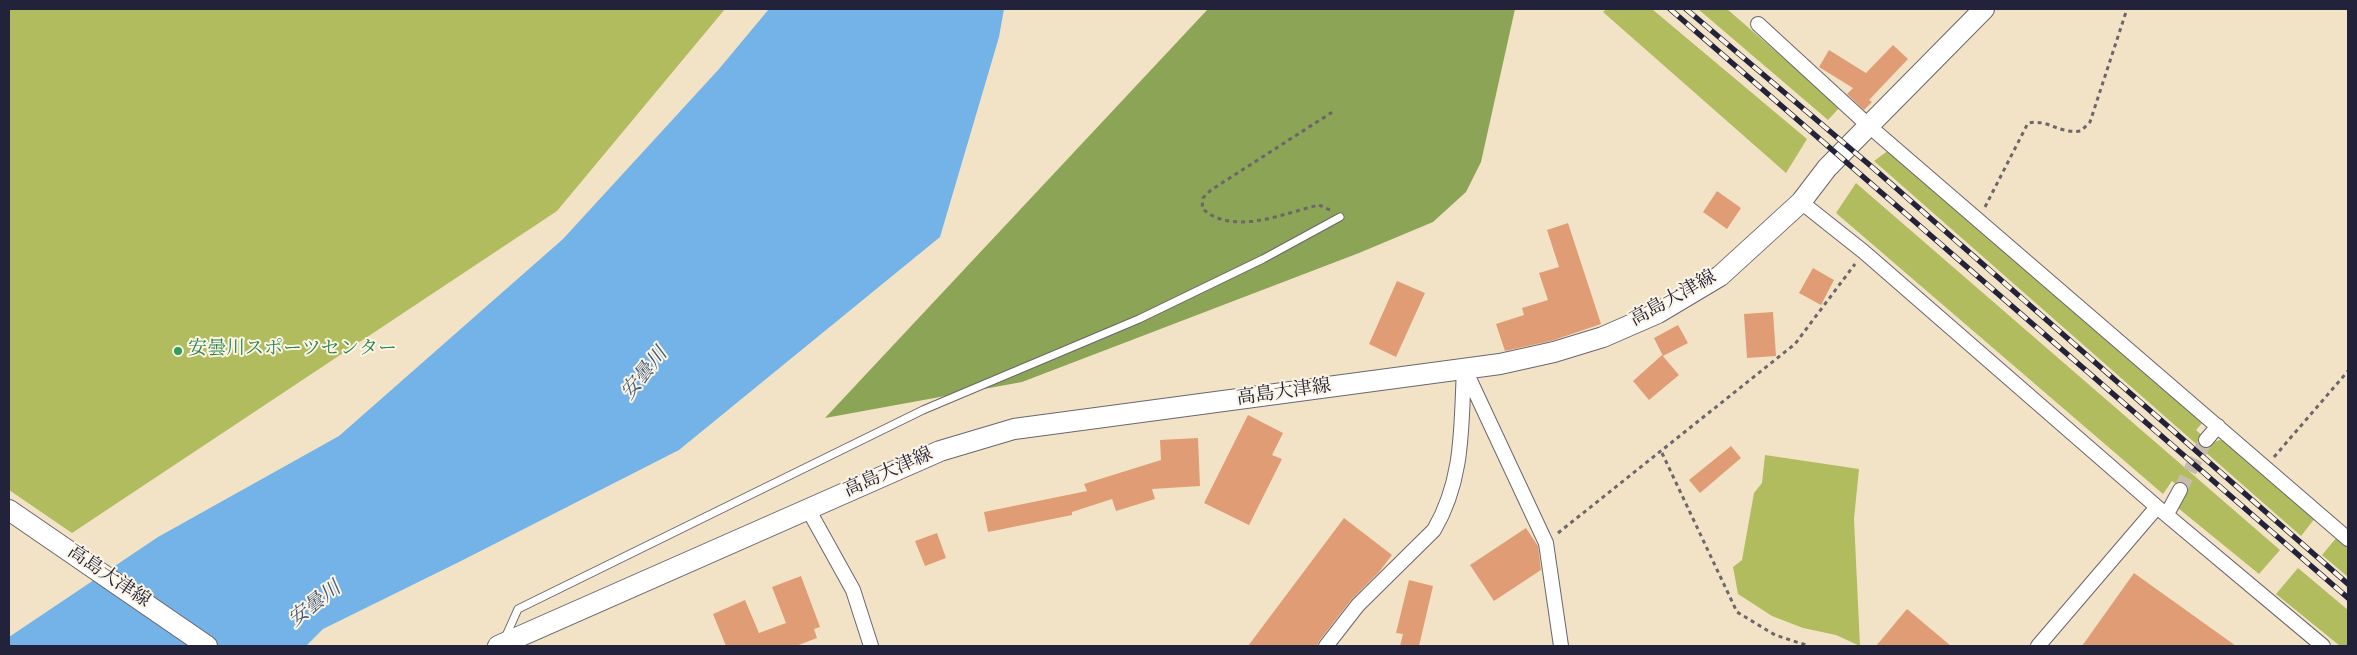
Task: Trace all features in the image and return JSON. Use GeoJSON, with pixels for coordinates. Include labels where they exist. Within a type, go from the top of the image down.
{"type":"FeatureCollection","features":[{"type":"Feature","properties":{"kind":"main road","name":"高島大津線"},"geometry":{"type":"LineString","coordinates":[[500,645],[940,451],[1014,428],[1500,364],[1554,352],[1603,337],[1658,313],[1720,276],[1802,202],[1827,168],[1984,9]]}},
{"type":"Feature","properties":{"kind":"main road","name":"高島大津線"},"geometry":{"type":"LineString","coordinates":[[16,515],[207,646]]}},
{"type":"Feature","properties":{"kind":"street"},"geometry":{"type":"LineString","coordinates":[[1758,24],[1869,126],[2348,539]]}},
{"type":"Feature","properties":{"kind":"street"},"geometry":{"type":"LineString","coordinates":[[1802,202],[1864,252],[2162,510],[2323,646]]}},
{"type":"Feature","properties":{"kind":"street"},"geometry":{"type":"LineString","coordinates":[[1464,369],[1546,543],[1560,646]]}},
{"type":"Feature","properties":{"kind":"street"},"geometry":{"type":"LineString","coordinates":[[1326,646],[1358,605],[1434,530],[1442,516],[1459,468],[1464,369]]}},
{"type":"Feature","properties":{"kind":"street"},"geometry":{"type":"LineString","coordinates":[[2206,440],[2218,426]]}},
{"type":"Feature","properties":{"kind":"street"},"geometry":{"type":"LineString","coordinates":[[2038,646],[2180,490]]}},
{"type":"Feature","properties":{"kind":"street"},"geometry":{"type":"LineString","coordinates":[[808,509],[853,590],[871,646]]}},
{"type":"Feature","properties":{"kind":"lane"},"geometry":{"type":"LineString","coordinates":[[500,645],[518,609],[923,410],[1138,319],[1263,259],[1340,217]]}},
{"type":"Feature","properties":{"kind":"path"},"geometry":{"type":"LineString","coordinates":[[1979,219],[2028,124],[2040,121],[2068,133],[2081,131],[2090,122],[2127,9]]}},
{"type":"Feature","properties":{"kind":"path"},"geometry":{"type":"LineString","coordinates":[[1334,112],[1211,190],[1203,198],[1202,208],[1219,220],[1246,222],[1319,205],[1340,217]]}},
{"type":"Feature","properties":{"kind":"path"},"geometry":{"type":"LineString","coordinates":[[1546,543],[1662,453],[1795,344],[1864,252]]}},
{"type":"Feature","properties":{"kind":"path"},"geometry":{"type":"LineString","coordinates":[[2265,467],[2348,370]]}},
{"type":"Feature","properties":{"kind":"path"},"geometry":{"type":"LineString","coordinates":[[1662,453],[1737,612],[1775,635],[1809,646]]}},
{"type":"Feature","properties":{"kind":"green space","name":"安曇川スポーツセンター"},"geometry":{"type":"Polygon","coordinates":[[[9,9],[725,9],[557,211],[72,533],[9,490],[9,9]]]}},
{"type":"Feature","properties":{"kind":"green space"},"geometry":{"type":"Polygon","coordinates":[[[1208,9],[1515,9],[1481,162],[1466,192],[1433,222],[1359,253],[1022,382],[825,418],[1208,9]]]}},
{"type":"Feature","properties":{"kind":"green space"},"geometry":{"type":"Polygon","coordinates":[[[1606,9],[1652,9],[1807,139],[1786,173],[1603,12],[1606,9]]]}},
{"type":"Feature","properties":{"kind":"green space"},"geometry":{"type":"Polygon","coordinates":[[[1698,9],[1727,9],[1840,107],[1828,120],[1698,9]]]}},
{"type":"Feature","properties":{"kind":"green space"},"geometry":{"type":"Polygon","coordinates":[[[1889,150],[2204,421],[2196,430],[2211,443],[2223,439],[2316,517],[2301,536],[1874,161],[1889,150]]]}},
{"type":"Feature","properties":{"kind":"green space"},"geometry":{"type":"Polygon","coordinates":[[[1856,183],[2280,550],[2259,574],[2178,508],[2186,493],[2172,481],[2163,494],[1836,213],[1856,183]]]}},
{"type":"Feature","properties":{"kind":"green space"},"geometry":{"type":"Polygon","coordinates":[[[1765,455],[1859,469],[1854,519],[1860,646],[1836,635],[1803,628],[1772,616],[1738,594],[1733,567],[1742,560],[1754,493],[1762,483],[1765,455]]]}},
{"type":"Feature","properties":{"kind":"green space"},"geometry":{"type":"Polygon","coordinates":[[[2337,537],[2348,547],[2348,577],[2322,555],[2337,537]]]}},
{"type":"Feature","properties":{"kind":"green space"},"geometry":{"type":"Polygon","coordinates":[[[2298,568],[2348,610],[2348,646],[2340,646],[2276,594],[2298,568]]]}},
{"type":"Feature","properties":{"kind":"water","name":"安曇川"},"geometry":{"type":"Polygon","coordinates":[[[769,9],[1004,9],[999,37],[940,237],[679,450],[323,629],[306,646],[9,646],[9,637],[158,537],[339,436],[563,239],[719,69],[769,9]]]}},
{"type":"Feature","properties":{"kind":"building"},"geometry":{"type":"Polygon","coordinates":[[[1893,45],[1908,59],[1869,100],[1872,102],[1864,110],[1847,94],[1853,88],[1819,67],[1829,50],[1866,73],[1893,45]]]}},
{"type":"Feature","properties":{"kind":"building"},"geometry":{"type":"Polygon","coordinates":[[[1717,191],[1741,208],[1727,229],[1703,212],[1717,191]]]}},
{"type":"Feature","properties":{"kind":"building"},"geometry":{"type":"Polygon","coordinates":[[[1568,223],[1601,324],[1551,341],[1505,351],[1496,324],[1524,315],[1522,308],[1548,300],[1539,273],[1559,267],[1547,230],[1568,223]]]}},
{"type":"Feature","properties":{"kind":"building"},"geometry":{"type":"Polygon","coordinates":[[[1813,268],[1834,280],[1821,305],[1799,293],[1813,268]]]}},
{"type":"Feature","properties":{"kind":"building"},"geometry":{"type":"Polygon","coordinates":[[[1397,281],[1425,293],[1396,357],[1369,344],[1397,281]]]}},
{"type":"Feature","properties":{"kind":"building"},"geometry":{"type":"Polygon","coordinates":[[[1773,312],[1776,356],[1747,358],[1744,314],[1773,312]]]}},
{"type":"Feature","properties":{"kind":"building"},"geometry":{"type":"Polygon","coordinates":[[[1678,325],[1688,343],[1663,356],[1654,338],[1678,325]]]}},
{"type":"Feature","properties":{"kind":"building"},"geometry":{"type":"Polygon","coordinates":[[[1662,355],[1679,375],[1649,400],[1633,381],[1662,355]]]}},
{"type":"Feature","properties":{"kind":"building"},"geometry":{"type":"Polygon","coordinates":[[[1248,415],[1283,433],[1272,455],[1282,459],[1249,525],[1204,503],[1248,415]]]}},
{"type":"Feature","properties":{"kind":"building"},"geometry":{"type":"Polygon","coordinates":[[[1198,438],[1200,486],[1152,489],[1155,499],[1116,511],[1112,499],[1072,512],[1072,515],[988,532],[984,512],[1087,491],[1084,484],[1161,460],[1160,440],[1198,438]]]}},
{"type":"Feature","properties":{"kind":"building"},"geometry":{"type":"Polygon","coordinates":[[[1731,446],[1741,458],[1700,493],[1689,480],[1731,446]]]}},
{"type":"Feature","properties":{"kind":"building"},"geometry":{"type":"Polygon","coordinates":[[[1344,518],[1392,555],[1379,572],[1351,600],[1317,646],[1248,646],[1344,518]]]}},
{"type":"Feature","properties":{"kind":"building"},"geometry":{"type":"Polygon","coordinates":[[[1526,528],[1538,546],[1541,570],[1494,601],[1470,565],[1526,528]]]}},
{"type":"Feature","properties":{"kind":"building"},"geometry":{"type":"Polygon","coordinates":[[[937,533],[946,558],[925,566],[915,541],[937,533]]]}},
{"type":"Feature","properties":{"kind":"building"},"geometry":{"type":"Polygon","coordinates":[[[2134,573],[2236,646],[2082,646],[2134,573]]]}},
{"type":"Feature","properties":{"kind":"building"},"geometry":{"type":"Polygon","coordinates":[[[801,576],[820,627],[814,629],[817,638],[796,646],[726,646],[713,614],[745,600],[759,633],[786,623],[772,587],[801,576]]]}},
{"type":"Feature","properties":{"kind":"building"},"geometry":{"type":"Polygon","coordinates":[[[1409,580],[1433,586],[1419,646],[1400,646],[1403,634],[1396,633],[1409,580]]]}},
{"type":"Feature","properties":{"kind":"building"},"geometry":{"type":"Polygon","coordinates":[[[1907,609],[1951,646],[1876,646],[1907,609]]]}},
{"type":"Feature","properties":{"kind":"tunnel"},"geometry":{"type":"LineString","coordinates":[[2180,490],[2206,440]]}},
{"type":"Feature","properties":{"kind":"railway"},"geometry":{"type":"LineString","coordinates":[[1670,9],[2348,598]]}},
{"type":"Feature","properties":{"kind":"railway"},"geometry":{"type":"LineString","coordinates":[[1686,9],[1872,167],[2348,584]]}},
{"type":"Feature","properties":{"kind":"place","name":"安曇川スポーツセンター"},"geometry":{"type":"Point","coordinates":[178,351]}}]}
